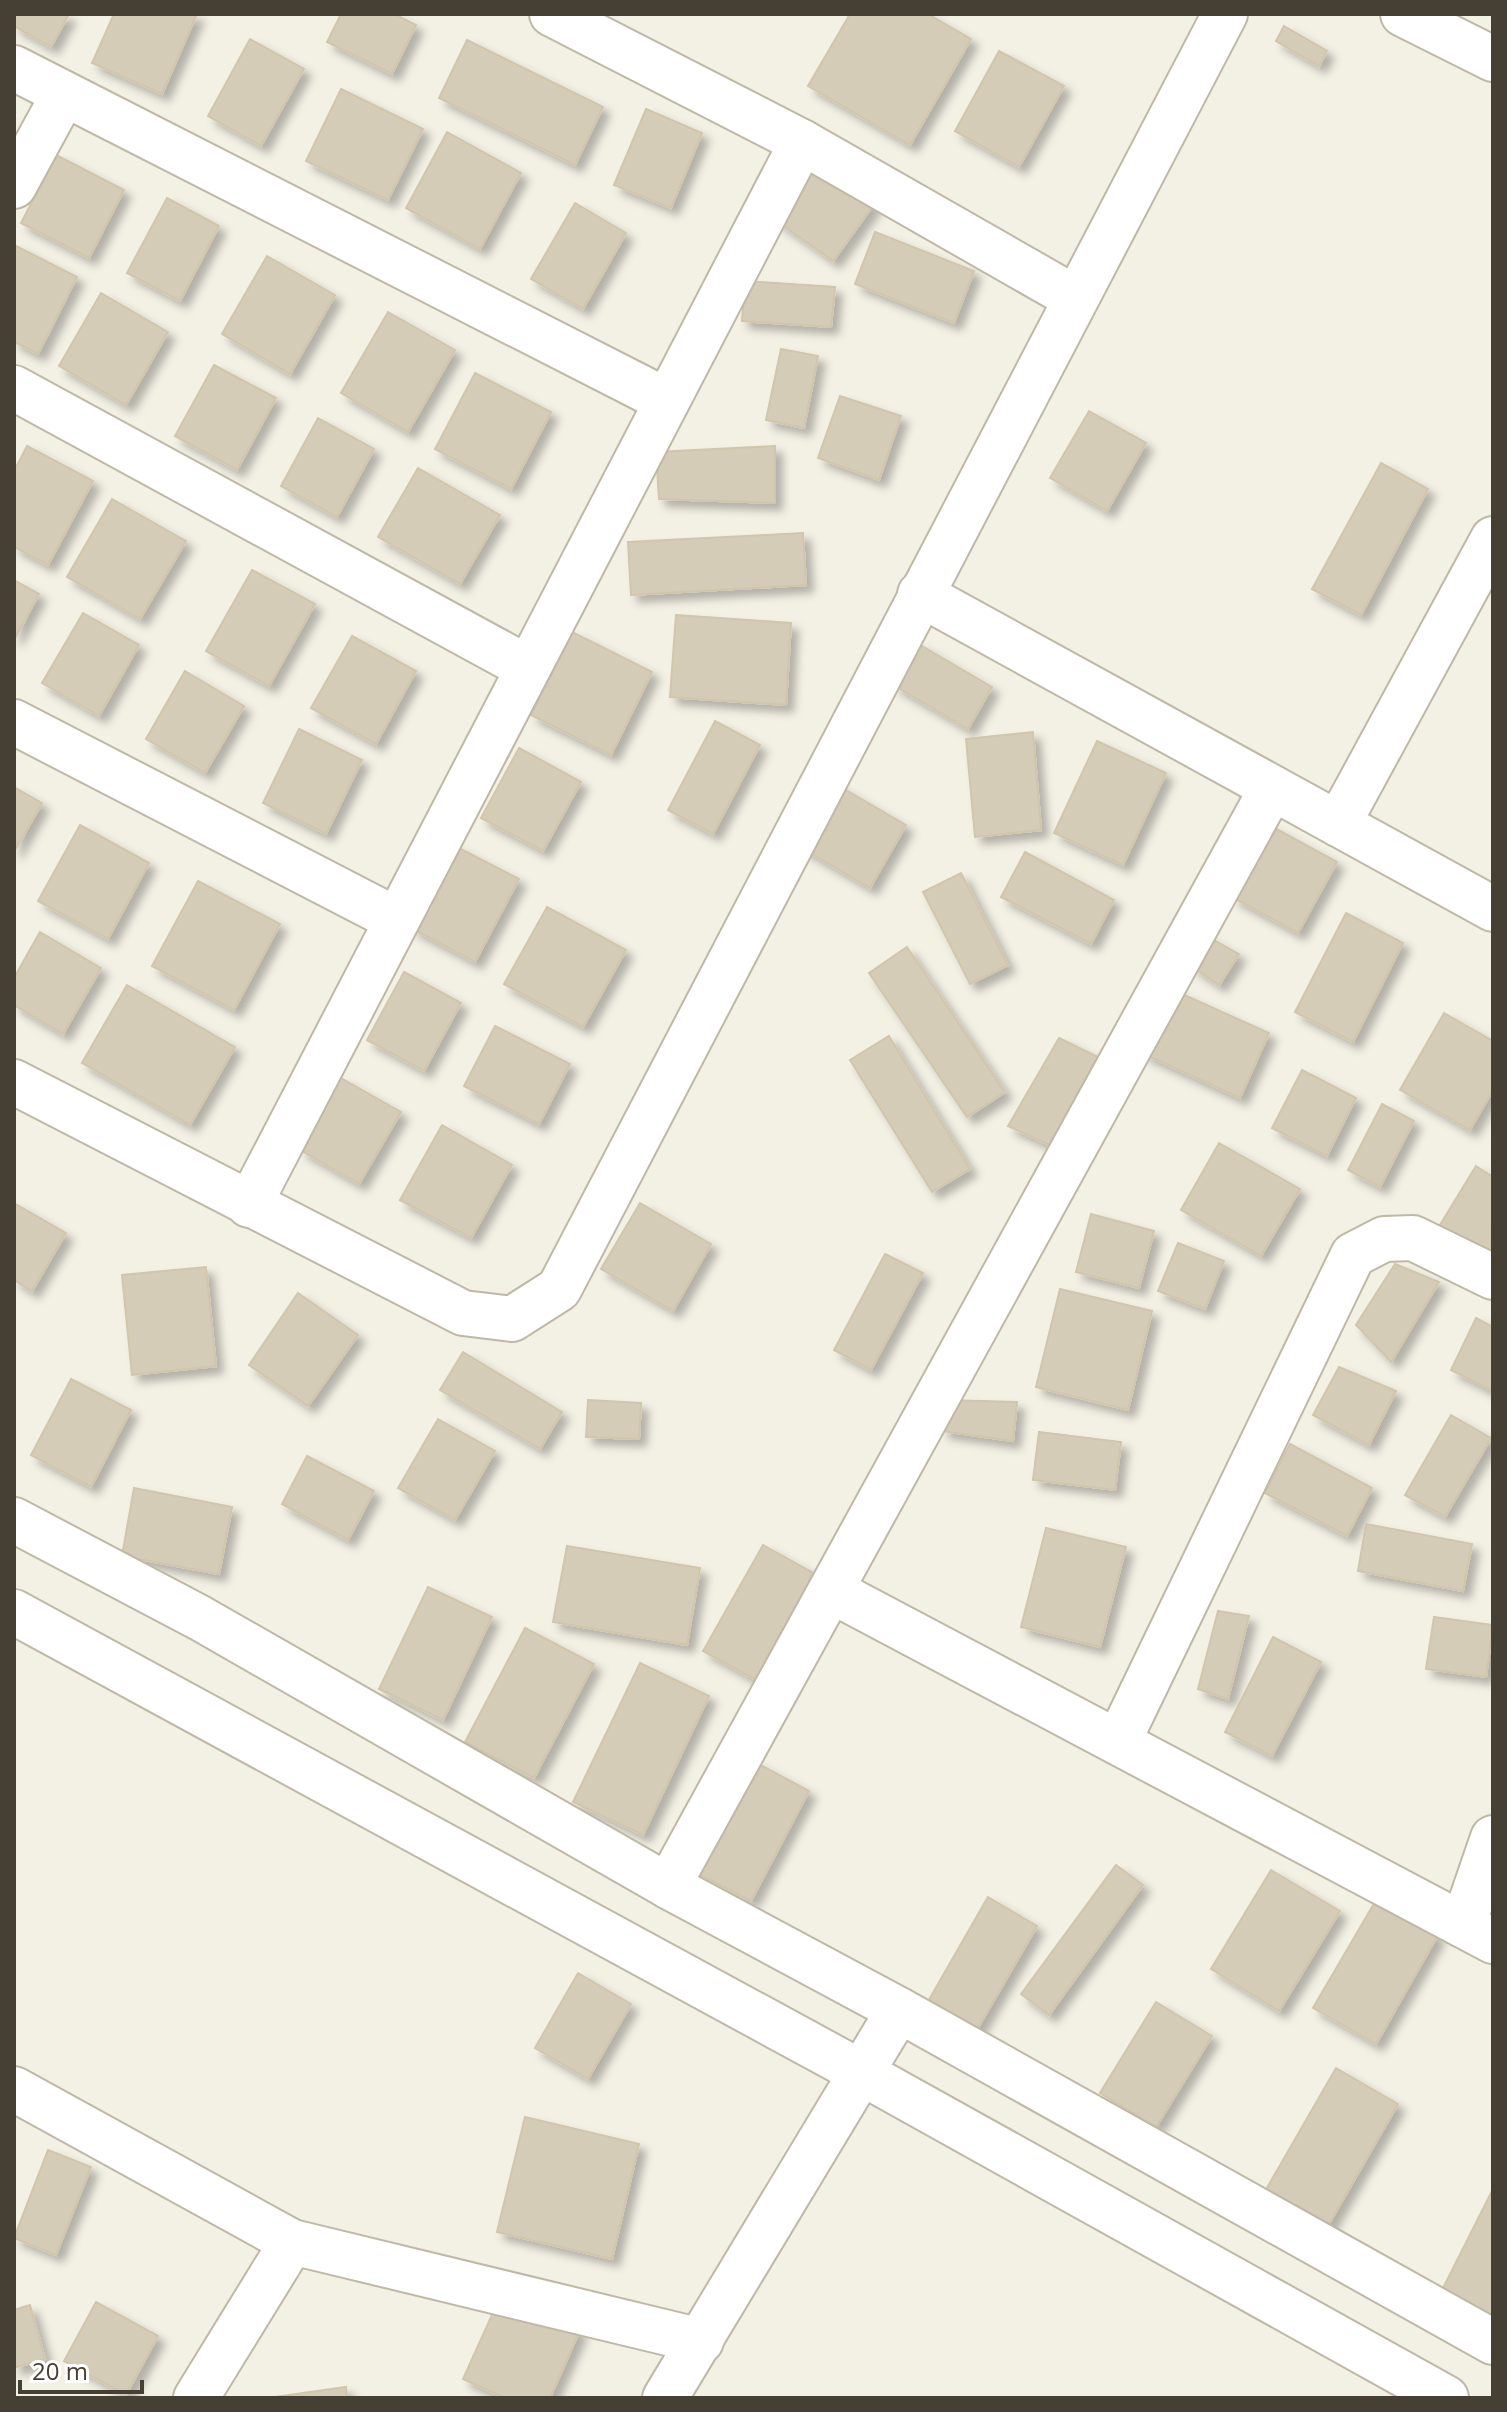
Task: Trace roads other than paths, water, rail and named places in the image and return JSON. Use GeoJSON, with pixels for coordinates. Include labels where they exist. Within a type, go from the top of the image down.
{"type":"FeatureCollection","features":[{"type":"Feature","properties":{"kind":"street"},"geometry":{"type":"LineString","coordinates":[[552,14],[802,142],[1075,298]]}},
{"type":"Feature","properties":{"kind":"street"},"geometry":{"type":"LineString","coordinates":[[14,1082],[463,1313],[512,1319],[559,1289],[1225,14]]}},
{"type":"Feature","properties":{"kind":"street"},"geometry":{"type":"LineString","coordinates":[[1403,14],[1493,59]]}},
{"type":"Feature","properties":{"kind":"street"},"geometry":{"type":"LineString","coordinates":[[14,68],[667,401]]}},
{"type":"Feature","properties":{"kind":"street"},"geometry":{"type":"LineString","coordinates":[[14,186],[64,94]]}},
{"type":"Feature","properties":{"kind":"street"},"geometry":{"type":"LineString","coordinates":[[249,1205],[802,142]]}},
{"type":"Feature","properties":{"kind":"street"},"geometry":{"type":"LineString","coordinates":[[14,388],[528,668]]}},
{"type":"Feature","properties":{"kind":"street"},"geometry":{"type":"LineString","coordinates":[[1338,824],[1493,539]]}},
{"type":"Feature","properties":{"kind":"street"},"geometry":{"type":"LineString","coordinates":[[920,594],[1493,909]]}},
{"type":"Feature","properties":{"kind":"street"},"geometry":{"type":"LineString","coordinates":[[14,722],[397,920]]}},
{"type":"Feature","properties":{"kind":"street"},"geometry":{"type":"LineString","coordinates":[[668,1886],[1272,788]]}},
{"type":"Feature","properties":{"kind":"street"},"geometry":{"type":"LineString","coordinates":[[1118,1742],[1353,1255],[1384,1239],[1413,1238],[1493,1277]]}},
{"type":"Feature","properties":{"kind":"street"},"geometry":{"type":"LineString","coordinates":[[14,1520],[200,1618],[668,1886],[899,2010],[1493,2342]]}},
{"type":"Feature","properties":{"kind":"street"},"geometry":{"type":"LineString","coordinates":[[832,1591],[1478,1933],[1493,1838]]}},
{"type":"Feature","properties":{"kind":"street"},"geometry":{"type":"LineString","coordinates":[[14,1612],[862,2073],[1446,2398]]}},
{"type":"Feature","properties":{"kind":"street"},"geometry":{"type":"LineString","coordinates":[[665,2398],[899,2010]]}},
{"type":"Feature","properties":{"kind":"street"},"geometry":{"type":"LineString","coordinates":[[14,2089],[292,2242],[701,2341]]}},
{"type":"Feature","properties":{"kind":"street"},"geometry":{"type":"LineString","coordinates":[[196,2398],[292,2242]]}}]}
